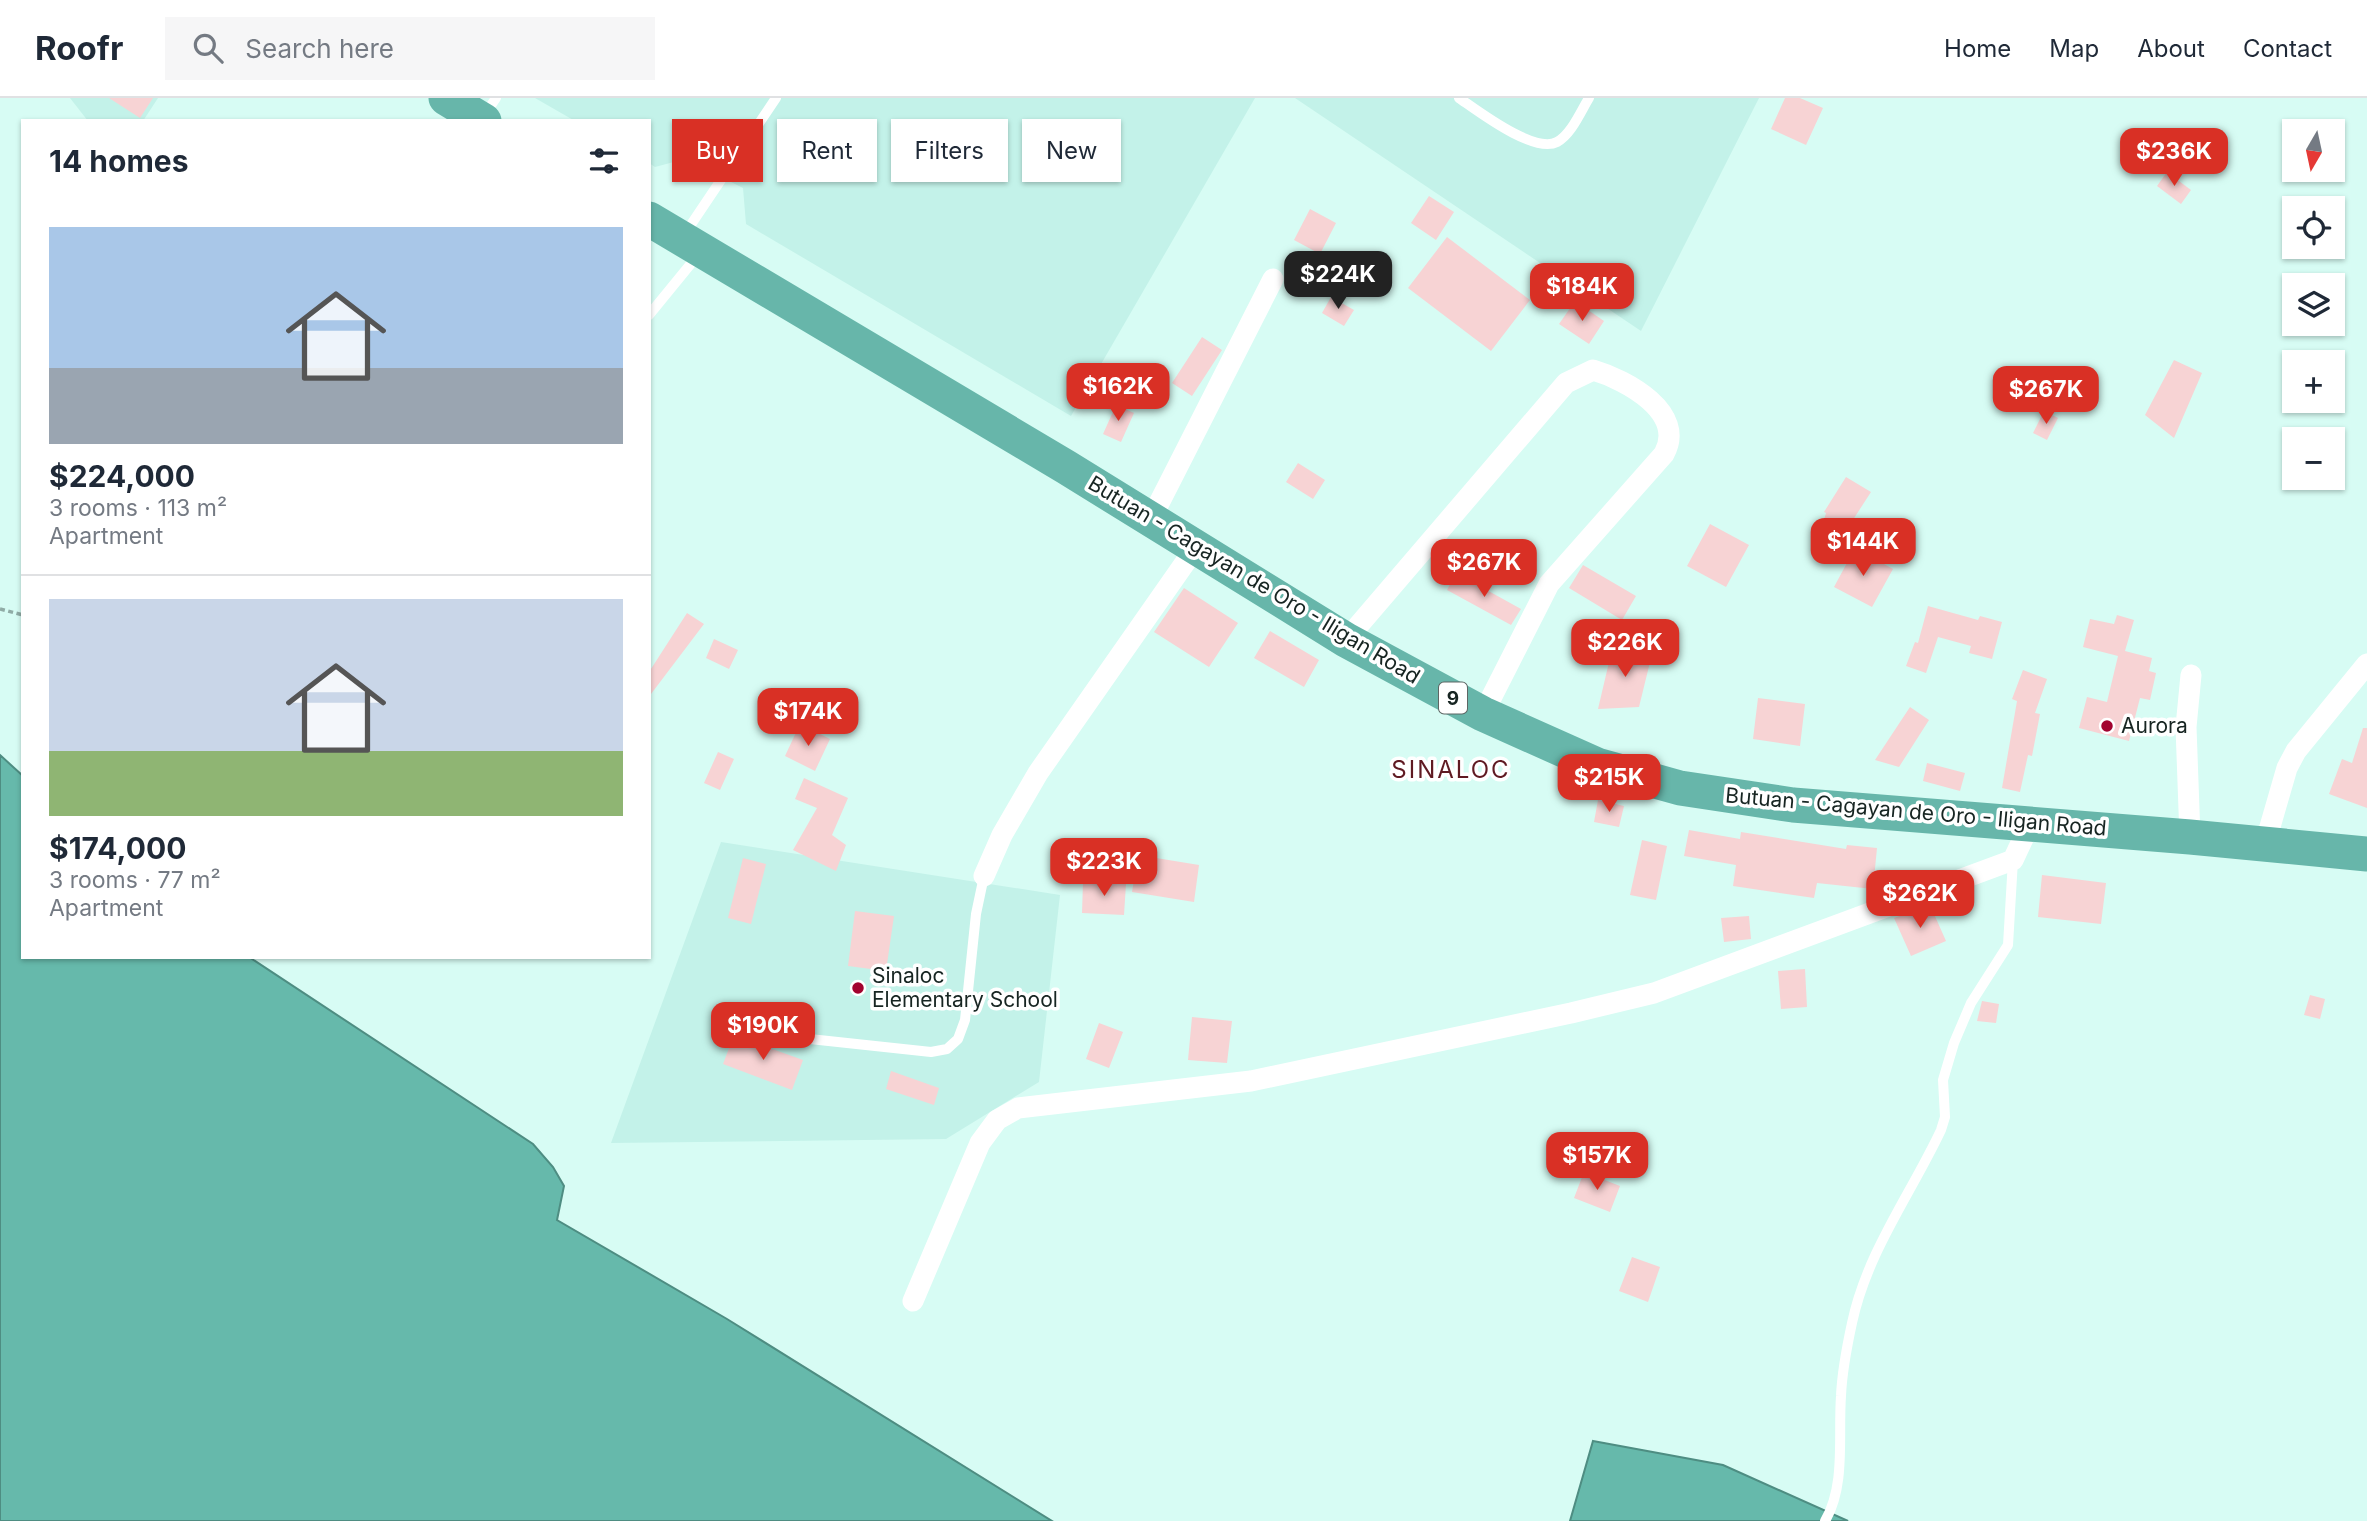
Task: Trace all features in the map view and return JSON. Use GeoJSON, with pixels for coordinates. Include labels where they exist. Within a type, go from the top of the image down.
{"type":"FeatureCollection","features":[{"type":"Feature","properties":{"kind":"highway"},"geometry":{"type":"LineString","coordinates":[[446,98],[487,113]]}},
{"type":"Feature","properties":{"kind":"highway","name":"Butuan - Cagayan de Oro - Iligan Road"},"geometry":{"type":"LineString","coordinates":[[651,220],[1151,519],[1346,640],[1483,714],[1597,765],[1680,788],[1793,805],[2367,854]]}},
{"type":"Feature","properties":{"kind":"street"},"geometry":{"type":"LineString","coordinates":[[1151,519],[1273,279]]}},
{"type":"Feature","properties":{"kind":"street"},"geometry":{"type":"LineString","coordinates":[[1346,640],[1566,383],[1593,370],[1611,375],[1640,393],[1660,411],[1671,430],[1670,443],[1664,454],[1549,584],[1483,714]]}},
{"type":"Feature","properties":{"kind":"street"},"geometry":{"type":"LineString","coordinates":[[984,876],[1002,835],[1038,774],[1196,547]]}},
{"type":"Feature","properties":{"kind":"street"},"geometry":{"type":"LineString","coordinates":[[2266,844],[2287,768],[2296,751],[2367,664]]}},
{"type":"Feature","properties":{"kind":"street"},"geometry":{"type":"LineString","coordinates":[[2190,837],[2186,727],[2191,675]]}},
{"type":"Feature","properties":{"kind":"street"},"geometry":{"type":"LineString","coordinates":[[913,1301],[980,1143],[997,1120],[1018,1108],[1251,1081],[1654,993],[2012,860],[2030,824]]}},
{"type":"Feature","properties":{"kind":"lane"},"geometry":{"type":"LineString","coordinates":[[651,312],[776,98]]}},
{"type":"Feature","properties":{"kind":"lane"},"geometry":{"type":"LineString","coordinates":[[1459,98],[1519,136],[1540,144],[1555,144],[1564,137],[1590,98]]}},
{"type":"Feature","properties":{"kind":"lane"},"geometry":{"type":"LineString","coordinates":[[1825,1521],[1834,1506],[1839,1481],[1841,1392],[1852,1320],[1871,1266],[1891,1223],[1941,1130],[1945,1117],[1943,1080],[1954,1043],[1971,1003],[2008,945],[2012,860]]}},
{"type":"Feature","properties":{"kind":"lane"},"geometry":{"type":"LineString","coordinates":[[782,1036],[931,1052],[947,1049],[958,1039],[965,1020],[976,914],[984,876]]}},
{"type":"Feature","properties":{"kind":"path"},"geometry":{"type":"LineString","coordinates":[[0,609],[21,614]]}},
{"type":"Feature","properties":{"kind":"shaded area"},"geometry":{"type":"Polygon","coordinates":[[[70,98],[158,98],[144,119],[86,119],[70,98]]]}},
{"type":"Feature","properties":{"kind":"shaded area"},"geometry":{"type":"Polygon","coordinates":[[[535,98],[1255,98],[1071,416],[746,224],[743,188],[731,182],[763,182],[763,119],[672,119],[672,162],[655,167],[651,164],[651,119],[572,119],[535,98]]]}},
{"type":"Feature","properties":{"kind":"shaded area"},"geometry":{"type":"Polygon","coordinates":[[[1295,98],[1759,98],[1641,331],[1295,98]]]}},
{"type":"Feature","properties":{"kind":"shaded area"},"geometry":{"type":"Polygon","coordinates":[[[0,755],[21,774],[21,959],[252,959],[533,1144],[553,1167],[564,1186],[557,1220],[727,1319],[1052,1521],[0,1521],[0,755]]]}},
{"type":"Feature","properties":{"kind":"shaded area","name":"Sinaloc Elementary School"},"geometry":{"type":"Polygon","coordinates":[[[721,842],[1060,895],[1039,1082],[946,1139],[611,1143],[721,842]]]}},
{"type":"Feature","properties":{"kind":"shaded area"},"geometry":{"type":"Polygon","coordinates":[[[1593,1441],[1723,1465],[1848,1521],[1570,1521],[1593,1441]]]}},
{"type":"Feature","properties":{"kind":"building"},"geometry":{"type":"Polygon","coordinates":[[[109,98],[153,98],[140,118],[109,98]]]}},
{"type":"Feature","properties":{"kind":"building"},"geometry":{"type":"Polygon","coordinates":[[[1785,98],[1800,98],[1823,108],[1806,145],[1771,129],[1785,98]]]}},
{"type":"Feature","properties":{"kind":"building"},"geometry":{"type":"Polygon","coordinates":[[[2167,172],[2191,190],[2181,204],[2157,186],[2167,172]]]}},
{"type":"Feature","properties":{"kind":"building"},"geometry":{"type":"Polygon","coordinates":[[[1429,196],[1454,212],[1436,240],[1411,223],[1429,196]]]}},
{"type":"Feature","properties":{"kind":"building"},"geometry":{"type":"Polygon","coordinates":[[[1310,209],[1336,223],[1320,254],[1294,240],[1310,209]]]}},
{"type":"Feature","properties":{"kind":"building"},"geometry":{"type":"Polygon","coordinates":[[[1447,237],[1530,300],[1491,351],[1408,288],[1447,237]]]}},
{"type":"Feature","properties":{"kind":"building"},"geometry":{"type":"Polygon","coordinates":[[[1542,269],[1568,289],[1555,305],[1530,285],[1542,269]]]}},
{"type":"Feature","properties":{"kind":"building"},"geometry":{"type":"Polygon","coordinates":[[[1331,297],[1354,310],[1344,326],[1322,313],[1331,297]]]}},
{"type":"Feature","properties":{"kind":"building"},"geometry":{"type":"Polygon","coordinates":[[[1575,301],[1604,321],[1589,344],[1559,324],[1575,301]]]}},
{"type":"Feature","properties":{"kind":"building"},"geometry":{"type":"Polygon","coordinates":[[[1202,337],[1222,350],[1192,396],[1172,383],[1202,337]]]}},
{"type":"Feature","properties":{"kind":"building"},"geometry":{"type":"Polygon","coordinates":[[[2174,360],[2202,373],[2174,438],[2145,415],[2174,360]]]}},
{"type":"Feature","properties":{"kind":"building"},"geometry":{"type":"Polygon","coordinates":[[[1116,405],[1134,413],[1121,442],[1103,434],[1116,405]]]}},
{"type":"Feature","properties":{"kind":"building"},"geometry":{"type":"Polygon","coordinates":[[[2044,411],[2058,418],[2047,440],[2033,433],[2044,411]]]}},
{"type":"Feature","properties":{"kind":"building"},"geometry":{"type":"Polygon","coordinates":[[[1298,463],[1325,480],[1313,499],[1286,482],[1298,463]]]}},
{"type":"Feature","properties":{"kind":"building"},"geometry":{"type":"Polygon","coordinates":[[[1846,477],[1871,492],[1836,546],[1818,541],[1826,513],[1824,512],[1846,477]]]}},
{"type":"Feature","properties":{"kind":"building"},"geometry":{"type":"Polygon","coordinates":[[[1710,524],[1749,545],[1726,587],[1687,566],[1710,524]]]}},
{"type":"Feature","properties":{"kind":"building"},"geometry":{"type":"Polygon","coordinates":[[[1855,548],[1893,569],[1872,607],[1834,587],[1855,548]]]}},
{"type":"Feature","properties":{"kind":"building"},"geometry":{"type":"Polygon","coordinates":[[[1583,565],[1636,596],[1622,620],[1569,588],[1583,565]]]}},
{"type":"Feature","properties":{"kind":"building"},"geometry":{"type":"Polygon","coordinates":[[[1456,573],[1521,609],[1511,625],[1447,590],[1456,573]]]}},
{"type":"Feature","properties":{"kind":"building"},"geometry":{"type":"Polygon","coordinates":[[[1184,588],[1238,623],[1209,667],[1154,632],[1184,588]]]}},
{"type":"Feature","properties":{"kind":"building"},"geometry":{"type":"Polygon","coordinates":[[[1928,606],[1978,620],[1980,616],[2002,622],[1992,659],[1969,653],[1971,646],[1938,637],[1926,673],[1906,666],[1915,642],[1918,643],[1928,606]]]}},
{"type":"Feature","properties":{"kind":"building"},"geometry":{"type":"Polygon","coordinates":[[[687,613],[704,624],[651,694],[651,669],[687,613]]]}},
{"type":"Feature","properties":{"kind":"building"},"geometry":{"type":"Polygon","coordinates":[[[2117,615],[2134,620],[2125,651],[2152,658],[2149,671],[2156,673],[2150,700],[2140,698],[2129,741],[2079,728],[2087,697],[2107,702],[2118,656],[2083,647],[2090,619],[2114,624],[2117,615]]]}},
{"type":"Feature","properties":{"kind":"building"},"geometry":{"type":"Polygon","coordinates":[[[1270,631],[1319,660],[1304,687],[1254,658],[1270,631]]]}},
{"type":"Feature","properties":{"kind":"building"},"geometry":{"type":"Polygon","coordinates":[[[714,639],[738,650],[729,669],[706,658],[714,639]]]}},
{"type":"Feature","properties":{"kind":"building"},"geometry":{"type":"Polygon","coordinates":[[[1613,645],[1652,654],[1639,707],[1598,709],[1613,645]]]}},
{"type":"Feature","properties":{"kind":"building"},"geometry":{"type":"Polygon","coordinates":[[[2023,670],[2047,679],[2035,713],[2040,714],[2032,756],[2028,755],[2020,792],[2002,788],[2017,701],[2012,699],[2023,670]]]}},
{"type":"Feature","properties":{"kind":"building"},"geometry":{"type":"Polygon","coordinates":[[[1758,698],[1805,704],[1800,746],[1753,739],[1758,698]]]}},
{"type":"Feature","properties":{"kind":"building"},"geometry":{"type":"Polygon","coordinates":[[[1910,707],[1929,720],[1899,767],[1875,760],[1910,707]]]}},
{"type":"Feature","properties":{"kind":"building"},"geometry":{"type":"Polygon","coordinates":[[[800,724],[830,739],[815,771],[785,756],[800,724]]]}},
{"type":"Feature","properties":{"kind":"building"},"geometry":{"type":"Polygon","coordinates":[[[2363,728],[2367,728],[2367,808],[2329,794],[2342,759],[2352,763],[2363,728]]]}},
{"type":"Feature","properties":{"kind":"building"},"geometry":{"type":"Polygon","coordinates":[[[718,752],[734,759],[720,790],[704,783],[718,752]]]}},
{"type":"Feature","properties":{"kind":"building"},"geometry":{"type":"Polygon","coordinates":[[[1927,763],[1965,773],[1960,791],[1923,781],[1927,763]]]}},
{"type":"Feature","properties":{"kind":"building"},"geometry":{"type":"Polygon","coordinates":[[[804,778],[848,798],[832,835],[846,845],[836,871],[793,850],[817,808],[795,799],[804,778]]]}},
{"type":"Feature","properties":{"kind":"building"},"geometry":{"type":"Polygon","coordinates":[[[1598,800],[1624,806],[1619,827],[1594,822],[1598,800]]]}},
{"type":"Feature","properties":{"kind":"building"},"geometry":{"type":"Polygon","coordinates":[[[1689,830],[1740,839],[1741,832],[1846,849],[1847,845],[1877,848],[1873,889],[1817,883],[1814,898],[1733,886],[1736,865],[1684,856],[1689,830]]]}},
{"type":"Feature","properties":{"kind":"building"},"geometry":{"type":"Polygon","coordinates":[[[1642,840],[1667,846],[1656,900],[1630,895],[1642,840]]]}},
{"type":"Feature","properties":{"kind":"building"},"geometry":{"type":"Polygon","coordinates":[[[1138,855],[1199,865],[1194,902],[1132,892],[1138,855]]]}},
{"type":"Feature","properties":{"kind":"building"},"geometry":{"type":"Polygon","coordinates":[[[743,858],[766,864],[751,924],[728,918],[743,858]]]}},
{"type":"Feature","properties":{"kind":"building"},"geometry":{"type":"Polygon","coordinates":[[[2042,875],[2106,883],[2101,924],[2038,917],[2042,875]]]}},
{"type":"Feature","properties":{"kind":"building"},"geometry":{"type":"Polygon","coordinates":[[[1083,882],[1126,884],[1124,915],[1082,913],[1083,882]]]}},
{"type":"Feature","properties":{"kind":"building"},"geometry":{"type":"Polygon","coordinates":[[[1930,905],[1946,941],[1911,956],[1894,918],[1930,905]]]}},
{"type":"Feature","properties":{"kind":"building"},"geometry":{"type":"Polygon","coordinates":[[[855,911],[894,916],[886,971],[848,966],[855,911]]]}},
{"type":"Feature","properties":{"kind":"building"},"geometry":{"type":"Polygon","coordinates":[[[1749,916],[1751,939],[1724,942],[1721,918],[1749,916]]]}},
{"type":"Feature","properties":{"kind":"building"},"geometry":{"type":"Polygon","coordinates":[[[1805,969],[1807,1007],[1781,1009],[1778,971],[1805,969]]]}},
{"type":"Feature","properties":{"kind":"building"},"geometry":{"type":"Polygon","coordinates":[[[2310,995],[2325,999],[2320,1019],[2304,1015],[2310,995]]]}},
{"type":"Feature","properties":{"kind":"building"},"geometry":{"type":"Polygon","coordinates":[[[1982,1001],[1999,1004],[1996,1023],[1977,1021],[1982,1001]]]}},
{"type":"Feature","properties":{"kind":"building"},"geometry":{"type":"Polygon","coordinates":[[[1192,1017],[1232,1021],[1227,1063],[1188,1060],[1192,1017]]]}},
{"type":"Feature","properties":{"kind":"building"},"geometry":{"type":"Polygon","coordinates":[[[1099,1023],[1123,1032],[1109,1068],[1086,1059],[1099,1023]]]}},
{"type":"Feature","properties":{"kind":"building"},"geometry":{"type":"Polygon","coordinates":[[[734,1035],[803,1060],[792,1090],[723,1064],[734,1035]]]}},
{"type":"Feature","properties":{"kind":"building"},"geometry":{"type":"Polygon","coordinates":[[[891,1071],[939,1088],[934,1105],[886,1089],[891,1071]]]}},
{"type":"Feature","properties":{"kind":"building"},"geometry":{"type":"Polygon","coordinates":[[[1584,1172],[1620,1186],[1610,1212],[1574,1198],[1584,1172]]]}},
{"type":"Feature","properties":{"kind":"building"},"geometry":{"type":"Polygon","coordinates":[[[1632,1257],[1660,1267],[1648,1302],[1619,1291],[1632,1257]]]}},
{"type":"Feature","properties":{"kind":"place","name":"Aurora"},"geometry":{"type":"Point","coordinates":[2107,726]}},
{"type":"Feature","properties":{"kind":"place","name":"Sinaloc Elementary School"},"geometry":{"type":"Point","coordinates":[858,988]}},
{"type":"Feature","properties":{"kind":"district","name":"SINALOC"},"geometry":{"type":"Point","coordinates":[1451,770]}}]}
